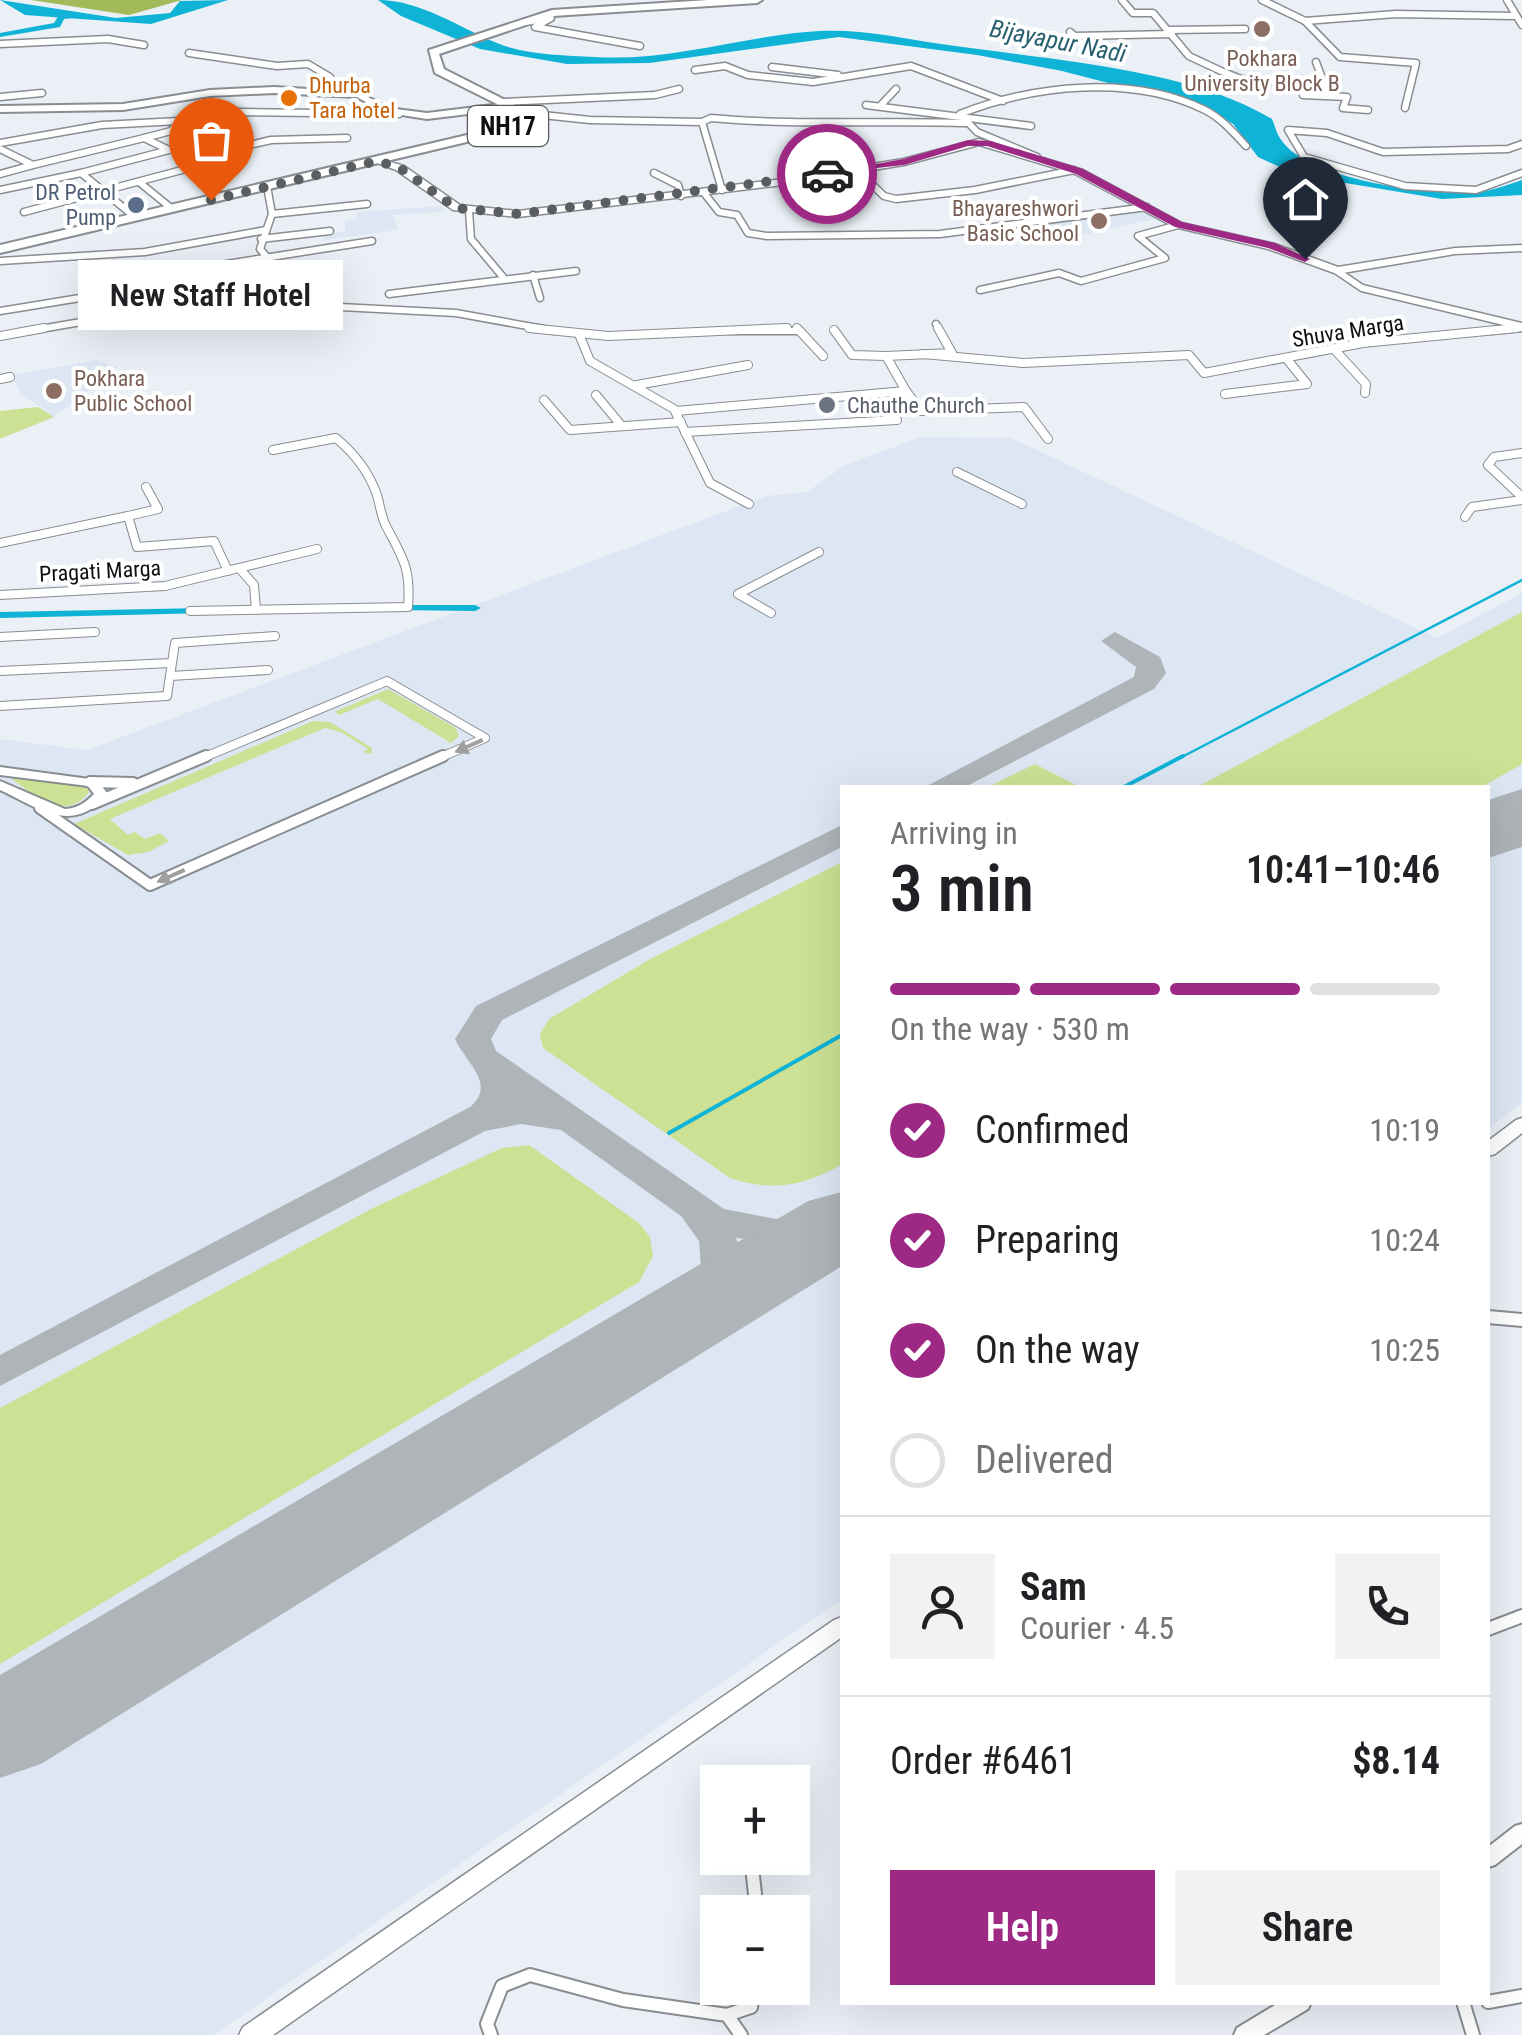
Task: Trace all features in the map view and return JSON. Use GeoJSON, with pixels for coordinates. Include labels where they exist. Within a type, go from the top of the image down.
{"type":"FeatureCollection","features":[{"type":"Feature","properties":{"kind":"highway","name":"NH17"},"geometry":{"type":"LineString","coordinates":[[0,249],[488,134],[513,121],[509,106],[443,76],[432,55],[442,46],[563,12],[757,0]]}},
{"type":"Feature","properties":{"kind":"main road"},"geometry":{"type":"LineString","coordinates":[[0,109],[123,107],[239,91],[359,95],[398,114],[450,116],[509,106]]}},
{"type":"Feature","properties":{"kind":"main road"},"geometry":{"type":"LineString","coordinates":[[377,161],[400,168],[456,208],[518,214],[704,193],[904,162],[968,143],[1038,156],[1074,170],[1178,225],[1271,246],[1337,271],[1455,251],[1522,248]]}},
{"type":"Feature","properties":{"kind":"main road"},"geometry":{"type":"LineString","coordinates":[[0,771],[84,781],[97,785],[101,794],[83,807],[54,813],[0,785]]}},
{"type":"Feature","properties":{"kind":"main road"},"geometry":{"type":"LineString","coordinates":[[1490,1148],[1522,1124]]}},
{"type":"Feature","properties":{"kind":"main road"},"geometry":{"type":"LineString","coordinates":[[252,2035],[840,1627]]}},
{"type":"Feature","properties":{"kind":"main road"},"geometry":{"type":"LineString","coordinates":[[1490,1856],[1522,1832]]}},
{"type":"Feature","properties":{"kind":"main road"},"geometry":{"type":"LineString","coordinates":[[1245,2035],[1286,2007]]}},
{"type":"Feature","properties":{"kind":"street"},"geometry":{"type":"LineString","coordinates":[[1122,0],[1134,13],[1153,13],[1190,56],[1241,80],[1306,86],[1326,83],[1316,62]]}},
{"type":"Feature","properties":{"kind":"street"},"geometry":{"type":"LineString","coordinates":[[1262,0],[1305,21],[1340,57],[1416,63],[1405,108]]}},
{"type":"Feature","properties":{"kind":"street"},"geometry":{"type":"LineString","coordinates":[[1305,21],[1396,14],[1519,20],[1507,0]]}},
{"type":"Feature","properties":{"kind":"street"},"geometry":{"type":"LineString","coordinates":[[519,22],[551,18],[534,27],[640,46]]}},
{"type":"Feature","properties":{"kind":"street"},"geometry":{"type":"LineString","coordinates":[[1070,32],[1075,36],[1245,29]]}},
{"type":"Feature","properties":{"kind":"street"},"geometry":{"type":"LineString","coordinates":[[1127,35],[1130,46]]}},
{"type":"Feature","properties":{"kind":"street"},"geometry":{"type":"LineString","coordinates":[[0,44],[108,39],[144,45]]}},
{"type":"Feature","properties":{"kind":"street"},"geometry":{"type":"LineString","coordinates":[[188,54],[269,65],[308,64],[330,77],[318,93]]}},
{"type":"Feature","properties":{"kind":"street"},"geometry":{"type":"LineString","coordinates":[[696,70],[721,66],[766,78],[814,82],[911,66],[1004,102]]}},
{"type":"Feature","properties":{"kind":"street"},"geometry":{"type":"LineString","coordinates":[[772,66],[844,78]]}},
{"type":"Feature","properties":{"kind":"street"},"geometry":{"type":"LineString","coordinates":[[1306,86],[1304,95],[1347,97],[1344,108],[1368,110]]}},
{"type":"Feature","properties":{"kind":"street"},"geometry":{"type":"LineString","coordinates":[[959,116],[1064,88],[1128,91],[1205,110],[1246,146]]}},
{"type":"Feature","properties":{"kind":"street"},"geometry":{"type":"LineString","coordinates":[[880,106],[896,89]]}},
{"type":"Feature","properties":{"kind":"street"},"geometry":{"type":"LineString","coordinates":[[509,106],[680,90]]}},
{"type":"Feature","properties":{"kind":"street"},"geometry":{"type":"LineString","coordinates":[[0,97],[42,92]]}},
{"type":"Feature","properties":{"kind":"street"},"geometry":{"type":"LineString","coordinates":[[866,104],[1032,126]]}},
{"type":"Feature","properties":{"kind":"street"},"geometry":{"type":"LineString","coordinates":[[509,106],[590,120],[702,122],[711,118],[787,126],[876,120],[967,123]]}},
{"type":"Feature","properties":{"kind":"street"},"geometry":{"type":"LineString","coordinates":[[0,146],[102,125],[179,121],[236,112],[398,114]]}},
{"type":"Feature","properties":{"kind":"street"},"geometry":{"type":"LineString","coordinates":[[959,116],[980,136],[1030,150],[1038,156]]}},
{"type":"Feature","properties":{"kind":"street"},"geometry":{"type":"LineString","coordinates":[[0,174],[144,138],[171,130],[179,121]]}},
{"type":"Feature","properties":{"kind":"street"},"geometry":{"type":"LineString","coordinates":[[702,122],[722,190]]}},
{"type":"Feature","properties":{"kind":"street"},"geometry":{"type":"LineString","coordinates":[[1522,144],[1508,149],[1384,152],[1328,133],[1288,130],[1304,156],[1321,165],[1406,186],[1466,191],[1522,173]]}},
{"type":"Feature","properties":{"kind":"street"},"geometry":{"type":"LineString","coordinates":[[0,190],[81,174],[169,150],[144,138]]}},
{"type":"Feature","properties":{"kind":"street"},"geometry":{"type":"LineString","coordinates":[[24,212],[212,162],[211,154],[252,148],[265,141],[347,138]]}},
{"type":"Feature","properties":{"kind":"street"},"geometry":{"type":"LineString","coordinates":[[0,146],[33,166]]}},
{"type":"Feature","properties":{"kind":"street"},"geometry":{"type":"LineString","coordinates":[[856,169],[884,196],[894,199],[948,192],[971,194],[1074,170]]}},
{"type":"Feature","properties":{"kind":"street"},"geometry":{"type":"LineString","coordinates":[[654,173],[678,185],[681,196]]}},
{"type":"Feature","properties":{"kind":"street"},"geometry":{"type":"LineString","coordinates":[[81,174],[136,217]]}},
{"type":"Feature","properties":{"kind":"street"},"geometry":{"type":"LineString","coordinates":[[138,182],[171,208]]}},
{"type":"Feature","properties":{"kind":"street"},"geometry":{"type":"LineString","coordinates":[[267,186],[272,214],[261,240],[266,258],[282,271],[298,294],[320,306],[456,312],[579,334],[690,335],[797,328],[823,356]]}},
{"type":"Feature","properties":{"kind":"street"},"geometry":{"type":"LineString","coordinates":[[704,193],[719,212],[737,215],[748,233],[767,236],[940,234],[1147,207]]}},
{"type":"Feature","properties":{"kind":"street"},"geometry":{"type":"LineString","coordinates":[[272,214],[366,204]]}},
{"type":"Feature","properties":{"kind":"street"},"geometry":{"type":"LineString","coordinates":[[470,212],[466,222],[469,238],[503,277]]}},
{"type":"Feature","properties":{"kind":"street"},"geometry":{"type":"LineString","coordinates":[[980,290],[1060,272],[1081,281],[1165,258],[1138,236],[1178,225]]}},
{"type":"Feature","properties":{"kind":"street"},"geometry":{"type":"LineString","coordinates":[[0,262],[145,252],[266,230]]}},
{"type":"Feature","properties":{"kind":"street"},"geometry":{"type":"LineString","coordinates":[[261,240],[330,231]]}},
{"type":"Feature","properties":{"kind":"street"},"geometry":{"type":"LineString","coordinates":[[14,334],[1,309],[152,293],[157,275],[372,241]]}},
{"type":"Feature","properties":{"kind":"street"},"geometry":{"type":"LineString","coordinates":[[389,294],[576,271]]}},
{"type":"Feature","properties":{"kind":"street"},"geometry":{"type":"LineString","coordinates":[[1337,271],[1362,288],[1522,327]]}},
{"type":"Feature","properties":{"kind":"street"},"geometry":{"type":"LineString","coordinates":[[533,275],[540,298]]}},
{"type":"Feature","properties":{"kind":"street"},"geometry":{"type":"LineString","coordinates":[[127,314],[133,294]]}},
{"type":"Feature","properties":{"kind":"street"},"geometry":{"type":"LineString","coordinates":[[0,336],[127,314],[198,312]]}},
{"type":"Feature","properties":{"kind":"street"},"geometry":{"type":"LineString","coordinates":[[834,330],[852,354],[952,353],[936,324]]}},
{"type":"Feature","properties":{"kind":"street","name":"Shuva Marga"},"geometry":{"type":"LineString","coordinates":[[923,354],[996,365],[1189,354],[1204,373],[1334,349],[1522,327]]}},
{"type":"Feature","properties":{"kind":"street"},"geometry":{"type":"LineString","coordinates":[[579,334],[583,353],[598,368],[636,385],[676,411],[710,483],[748,504]]}},
{"type":"Feature","properties":{"kind":"street"},"geometry":{"type":"LineString","coordinates":[[1334,349],[1366,384],[1365,393]]}},
{"type":"Feature","properties":{"kind":"street"},"geometry":{"type":"LineString","coordinates":[[886,356],[921,411],[1024,407],[1048,440]]}},
{"type":"Feature","properties":{"kind":"street"},"geometry":{"type":"LineString","coordinates":[[1226,394],[1307,384],[1286,358]]}},
{"type":"Feature","properties":{"kind":"street"},"geometry":{"type":"LineString","coordinates":[[636,385],[748,365]]}},
{"type":"Feature","properties":{"kind":"street"},"geometry":{"type":"LineString","coordinates":[[676,411],[906,391]]}},
{"type":"Feature","properties":{"kind":"street"},"geometry":{"type":"LineString","coordinates":[[596,395],[621,426]]}},
{"type":"Feature","properties":{"kind":"street"},"geometry":{"type":"LineString","coordinates":[[544,400],[570,430],[680,422]]}},
{"type":"Feature","properties":{"kind":"street"},"geometry":{"type":"LineString","coordinates":[[685,432],[896,420]]}},
{"type":"Feature","properties":{"kind":"street"},"geometry":{"type":"LineString","coordinates":[[190,611],[408,607],[406,559],[384,523],[376,492],[349,446],[336,438],[273,450]]}},
{"type":"Feature","properties":{"kind":"street"},"geometry":{"type":"LineString","coordinates":[[1522,454],[1494,457],[1488,464],[1522,498]]}},
{"type":"Feature","properties":{"kind":"street"},"geometry":{"type":"LineString","coordinates":[[957,472],[1022,504]]}},
{"type":"Feature","properties":{"kind":"street"},"geometry":{"type":"LineString","coordinates":[[0,543],[158,509],[146,488]]}},
{"type":"Feature","properties":{"kind":"street"},"geometry":{"type":"LineString","coordinates":[[1464,517],[1472,507],[1522,498]]}},
{"type":"Feature","properties":{"kind":"street"},"geometry":{"type":"LineString","coordinates":[[128,516],[137,547],[214,542],[228,572]]}},
{"type":"Feature","properties":{"kind":"street","name":"Pragati Marga"},"geometry":{"type":"LineString","coordinates":[[0,595],[165,586],[317,549]]}},
{"type":"Feature","properties":{"kind":"street"},"geometry":{"type":"LineString","coordinates":[[772,613],[738,594],[819,552]]}},
{"type":"Feature","properties":{"kind":"street"},"geometry":{"type":"LineString","coordinates":[[240,569],[252,580],[256,610]]}},
{"type":"Feature","properties":{"kind":"street"},"geometry":{"type":"LineString","coordinates":[[0,637],[95,632]]}},
{"type":"Feature","properties":{"kind":"street"},"geometry":{"type":"LineString","coordinates":[[0,706],[167,696],[172,646],[178,642],[275,636]]}},
{"type":"Feature","properties":{"kind":"street"},"geometry":{"type":"LineString","coordinates":[[0,671],[170,663]]}},
{"type":"Feature","properties":{"kind":"street"},"geometry":{"type":"LineString","coordinates":[[171,676],[268,670]]}},
{"type":"Feature","properties":{"kind":"street"},"geometry":{"type":"LineString","coordinates":[[40,808],[150,885],[486,738],[387,681],[56,818]]}},
{"type":"Feature","properties":{"kind":"street"},"geometry":{"type":"LineString","coordinates":[[84,781],[122,784],[156,777]]}},
{"type":"Feature","properties":{"kind":"street"},"geometry":{"type":"LineString","coordinates":[[1490,1317],[1522,1320]]}},
{"type":"Feature","properties":{"kind":"street"},"geometry":{"type":"LineString","coordinates":[[1490,1628],[1522,1616]]}},
{"type":"Feature","properties":{"kind":"street"},"geometry":{"type":"LineString","coordinates":[[491,2035],[487,2024],[502,1986],[530,1975],[623,2000],[727,2014],[751,2005]]}},
{"type":"Feature","properties":{"kind":"street"},"geometry":{"type":"LineString","coordinates":[[1490,2001],[1522,1996]]}},
{"type":"Feature","properties":{"kind":"street"},"geometry":{"type":"LineString","coordinates":[[1464,2005],[1473,2035]]}},
{"type":"Feature","properties":{"kind":"street"},"geometry":{"type":"LineString","coordinates":[[727,2014],[741,2035]]}},
{"type":"Feature","properties":{"kind":"shaded area"},"geometry":{"type":"Polygon","coordinates":[[[441,206],[446,212],[393,215],[398,230],[325,240],[321,234],[345,231],[345,221],[356,220],[357,212],[441,206]]]}},
{"type":"Feature","properties":{"kind":"shaded area","name":"Bhayareshwori Basic School"},"geometry":{"type":"Polygon","coordinates":[[[1145,209],[1159,218],[1087,234],[1047,237],[1036,234],[1031,224],[1145,209]]]}},
{"type":"Feature","properties":{"kind":"shaded area","name":"Pokhara Public School"},"geometry":{"type":"Polygon","coordinates":[[[96,360],[118,367],[54,417],[20,393],[12,375],[96,360]]]}},
{"type":"Feature","properties":{"kind":"shaded area"},"geometry":{"type":"Polygon","coordinates":[[[921,437],[1011,438],[1437,638],[1522,593],[1522,1103],[1490,1127],[1490,785],[840,785],[840,1600],[214,2035],[0,2035],[0,739],[87,750],[766,496],[807,492],[845,465],[921,437]]]}},
{"type":"Feature","properties":{"kind":"green space"},"geometry":{"type":"Polygon","coordinates":[[[31,0],[182,0],[129,15],[31,0]]]}},
{"type":"Feature","properties":{"kind":"green space"},"geometry":{"type":"Polygon","coordinates":[[[38,407],[54,417],[0,439],[0,411],[38,407]]]}},
{"type":"Feature","properties":{"kind":"green space"},"geometry":{"type":"Polygon","coordinates":[[[1522,612],[1522,764],[1485,785],[1201,785],[1522,612]]]}},
{"type":"Feature","properties":{"kind":"green space"},"geometry":{"type":"Polygon","coordinates":[[[388,689],[456,728],[459,736],[451,743],[378,699],[339,715],[334,712],[388,689]]]}},
{"type":"Feature","properties":{"kind":"green space"},"geometry":{"type":"Polygon","coordinates":[[[313,721],[330,722],[372,748],[372,754],[363,752],[368,749],[341,732],[325,728],[110,819],[128,835],[135,832],[145,839],[160,833],[169,841],[148,852],[128,855],[74,824],[313,721]]]}},
{"type":"Feature","properties":{"kind":"green space"},"geometry":{"type":"Polygon","coordinates":[[[1035,764],[1076,785],[992,785],[1035,764]]]}},
{"type":"Feature","properties":{"kind":"green space"},"geometry":{"type":"Polygon","coordinates":[[[14,776],[82,785],[90,791],[81,800],[61,806],[31,793],[12,779],[14,776]]]}},
{"type":"Feature","properties":{"kind":"green space"},"geometry":{"type":"Polygon","coordinates":[[[840,863],[840,1165],[801,1182],[774,1186],[730,1178],[543,1048],[540,1034],[549,1019],[652,958],[840,863]]]}},
{"type":"Feature","properties":{"kind":"green space"},"geometry":{"type":"Polygon","coordinates":[[[529,1145],[639,1223],[650,1237],[653,1256],[639,1282],[0,1664],[0,1408],[373,1208],[502,1148],[529,1145]]]}},
{"type":"Feature","properties":{"kind":"water"},"geometry":{"type":"Polygon","coordinates":[[[0,0],[116,18],[170,13],[180,1],[228,0],[151,24],[25,15],[0,0]]]}},
{"type":"Feature","properties":{"kind":"water"},"geometry":{"type":"Polygon","coordinates":[[[378,0],[409,4],[497,43],[545,54],[651,56],[792,33],[835,31],[881,34],[1112,68],[1198,87],[1237,101],[1272,119],[1280,139],[1296,155],[1344,175],[1402,188],[1456,193],[1488,190],[1522,180],[1522,195],[1442,199],[1297,175],[1258,157],[1233,124],[1209,109],[1062,71],[977,55],[839,37],[649,63],[567,64],[480,49],[401,16],[378,0]]]}},
{"type":"Feature","properties":{"kind":"waterway"},"geometry":{"type":"LineString","coordinates":[[0,35],[57,25],[62,17],[78,17]]}},
{"type":"Feature","properties":{"kind":"waterway"},"geometry":{"type":"LineString","coordinates":[[1178,759],[1522,580]]}},
{"type":"Feature","properties":{"kind":"waterway"},"geometry":{"type":"LineString","coordinates":[[396,608],[475,608]]}},
{"type":"Feature","properties":{"kind":"waterway"},"geometry":{"type":"LineString","coordinates":[[0,615],[204,611]]}},
{"type":"Feature","properties":{"kind":"waterway"},"geometry":{"type":"LineString","coordinates":[[1128,785],[1183,756]]}},
{"type":"Feature","properties":{"kind":"waterway"},"geometry":{"type":"LineString","coordinates":[[669,1133],[840,1036]]}},
{"type":"Feature","properties":{"kind":"taxiway"},"geometry":{"type":"LineString","coordinates":[[944,785],[1144,683],[1151,673],[1150,663],[1115,641]]}},
{"type":"Feature","properties":{"kind":"taxiway"},"geometry":{"type":"LineString","coordinates":[[840,836],[488,1013],[473,1039],[481,1057],[710,1218],[743,1228],[776,1231],[840,1220]]}},
{"type":"Feature","properties":{"kind":"taxiway"},"geometry":{"type":"LineString","coordinates":[[475,1121],[499,1096],[500,1082],[492,1065]]}},
{"type":"Feature","properties":{"kind":"taxiway"},"geometry":{"type":"LineString","coordinates":[[475,1121],[521,1113],[562,1119]]}},
{"type":"Feature","properties":{"kind":"taxiway"},"geometry":{"type":"LineString","coordinates":[[0,1372],[475,1121]]}},
{"type":"Feature","properties":{"kind":"taxiway"},"geometry":{"type":"LineString","coordinates":[[683,1320],[708,1294],[720,1268],[718,1241],[697,1211]]}},
{"type":"Feature","properties":{"kind":"runway"},"geometry":{"type":"LineString","coordinates":[[1490,833],[1522,813]]}},
{"type":"Feature","properties":{"kind":"runway"},"geometry":{"type":"LineString","coordinates":[[0,1732],[840,1224]]}},
{"type":"Feature","properties":{"kind":"way so far"},"geometry":{"type":"LineString","coordinates":[[211,200],[377,161],[400,168],[456,208],[518,214],[615,205],[827,174]]}},
{"type":"Feature","properties":{"kind":"place","name":"Pokhara University Block B"},"geometry":{"type":"Point","coordinates":[1262,29]}},
{"type":"Feature","properties":{"kind":"place","name":"Dhurba Tara hotel"},"geometry":{"type":"Point","coordinates":[289,98]}},
{"type":"Feature","properties":{"kind":"place","name":"New Staff Hotel"},"geometry":{"type":"Point","coordinates":[211,200]}},
{"type":"Feature","properties":{"kind":"place","name":"DR Petrol Pump"},"geometry":{"type":"Point","coordinates":[136,205]}},
{"type":"Feature","properties":{"kind":"place","name":"Bhayareshwori Basic School"},"geometry":{"type":"Point","coordinates":[1099,221]}},
{"type":"Feature","properties":{"kind":"place","name":"Pokhara Public School"},"geometry":{"type":"Point","coordinates":[54,391]}},
{"type":"Feature","properties":{"kind":"place","name":"Chauthe Church"},"geometry":{"type":"Point","coordinates":[827,405]}},
{"type":"Feature","properties":{"kind":"route"},"geometry":{"type":"LineString","coordinates":[[827,174],[904,162],[980,142],[1038,156],[1079,172],[1119,190],[1178,225],[1271,246],[1305,259]]}},
{"type":"Feature","properties":{"kind":"water label","name":"Bijayapur Nadi"},"geometry":{"type":"Point","coordinates":[1058,41]}}]}
